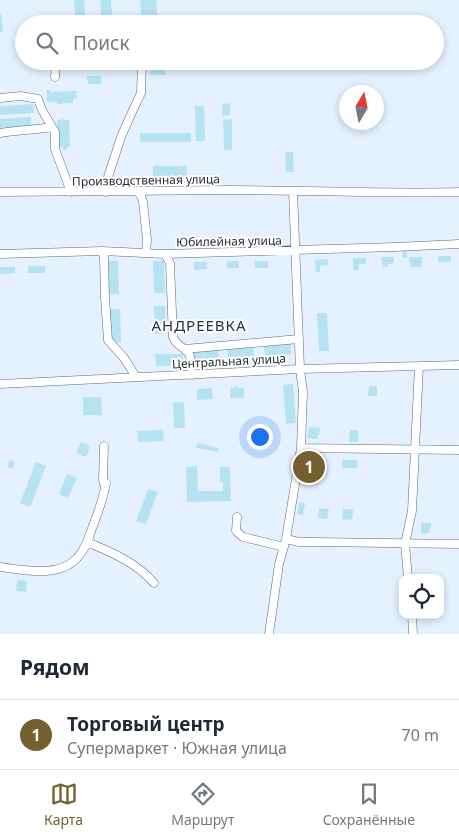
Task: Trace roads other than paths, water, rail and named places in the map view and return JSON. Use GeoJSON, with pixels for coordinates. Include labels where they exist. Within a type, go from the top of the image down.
{"type":"FeatureCollection","features":[{"type":"Feature","properties":{"kind":"street"},"geometry":{"type":"LineString","coordinates":[[54,77],[55,70]]}},
{"type":"Feature","properties":{"kind":"street"},"geometry":{"type":"LineString","coordinates":[[106,192],[107,180],[121,137],[141,93],[142,70]]}},
{"type":"Feature","properties":{"kind":"street"},"geometry":{"type":"LineString","coordinates":[[0,98],[21,96],[38,99],[56,136],[55,148],[71,192]]}},
{"type":"Feature","properties":{"kind":"street"},"geometry":{"type":"LineString","coordinates":[[0,133],[52,127]]}},
{"type":"Feature","properties":{"kind":"street","name":"Производственная улица"},"geometry":{"type":"LineString","coordinates":[[0,192],[231,190],[459,192]]}},
{"type":"Feature","properties":{"kind":"street"},"geometry":{"type":"LineString","coordinates":[[137,191],[143,202],[147,240],[146,253]]}},
{"type":"Feature","properties":{"kind":"street"},"geometry":{"type":"LineString","coordinates":[[269,634],[279,564],[285,543],[301,448],[303,392],[300,369],[294,251],[293,191]]}},
{"type":"Feature","properties":{"kind":"street","name":"Юбилейная улица"},"geometry":{"type":"LineString","coordinates":[[0,254],[102,251],[175,254],[395,248],[459,244]]}},
{"type":"Feature","properties":{"kind":"street"},"geometry":{"type":"LineString","coordinates":[[102,251],[104,258],[108,340],[124,358],[136,378]]}},
{"type":"Feature","properties":{"kind":"street"},"geometry":{"type":"LineString","coordinates":[[164,254],[170,262]]}},
{"type":"Feature","properties":{"kind":"street"},"geometry":{"type":"LineString","coordinates":[[175,254],[170,262],[173,337],[174,342],[178,346],[185,349],[299,339]]}},
{"type":"Feature","properties":{"kind":"street"},"geometry":{"type":"LineString","coordinates":[[185,349],[190,356],[192,375]]}},
{"type":"Feature","properties":{"kind":"street","name":"Центральная улица"},"geometry":{"type":"LineString","coordinates":[[0,384],[300,369],[459,365]]}},
{"type":"Feature","properties":{"kind":"street"},"geometry":{"type":"LineString","coordinates":[[408,574],[405,544],[412,510],[419,366]]}},
{"type":"Feature","properties":{"kind":"street"},"geometry":{"type":"LineString","coordinates":[[0,568],[52,570],[69,565],[78,558],[87,542],[97,515],[105,485],[103,480],[104,446]]}},
{"type":"Feature","properties":{"kind":"street"},"geometry":{"type":"LineString","coordinates":[[301,448],[459,450]]}},
{"type":"Feature","properties":{"kind":"street"},"geometry":{"type":"LineString","coordinates":[[236,517],[236,531],[243,537],[285,543],[459,544]]}},
{"type":"Feature","properties":{"kind":"street"},"geometry":{"type":"LineString","coordinates":[[87,542],[118,555],[154,583]]}},
{"type":"Feature","properties":{"kind":"street"},"geometry":{"type":"LineString","coordinates":[[412,619],[413,634]]}},
{"type":"Feature","properties":{"kind":"place","name":"Торговый центр"},"geometry":{"type":"Point","coordinates":[309,467]}},
{"type":"Feature","properties":{"kind":"district","name":"АНДРЕЕВКА"},"geometry":{"type":"Point","coordinates":[199,325]}}]}
